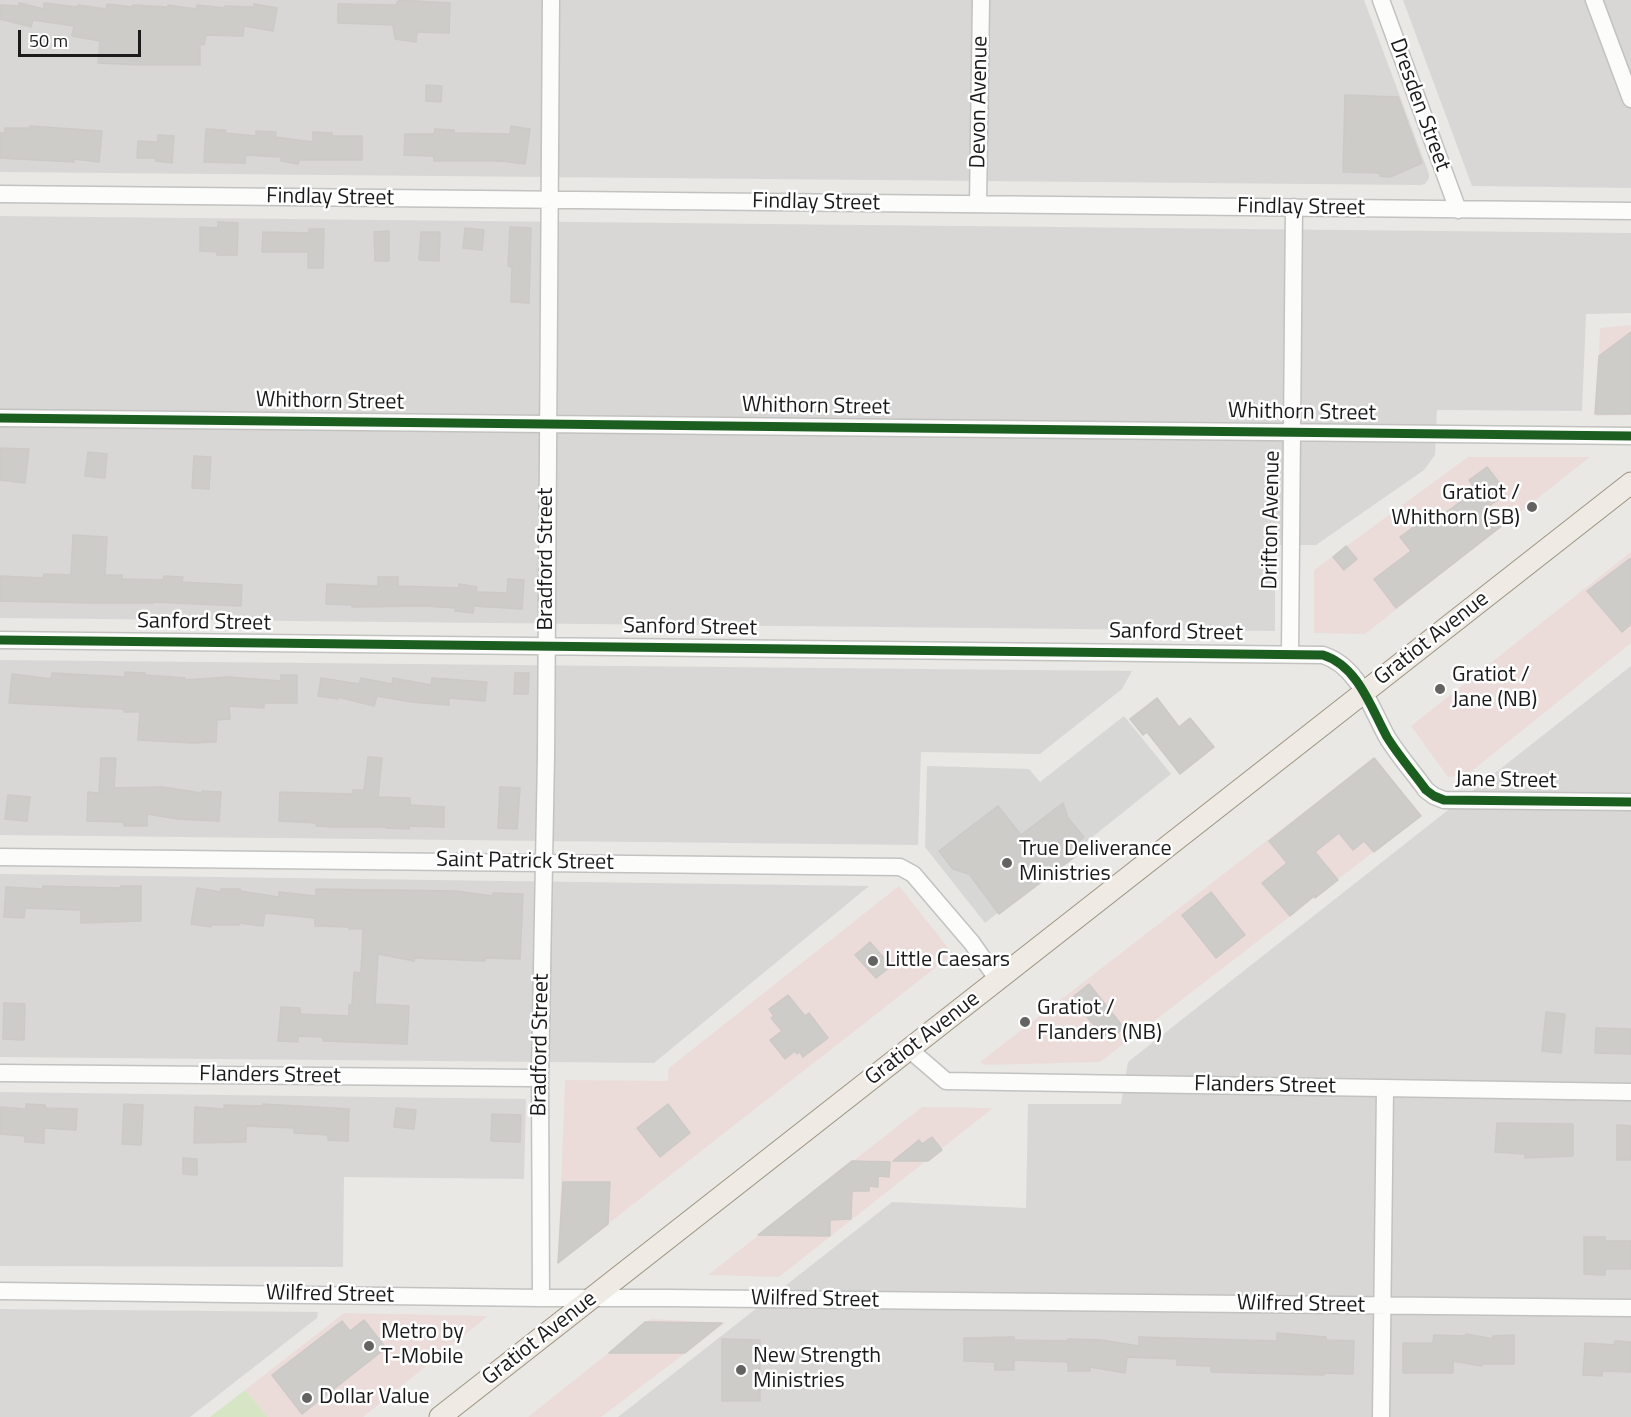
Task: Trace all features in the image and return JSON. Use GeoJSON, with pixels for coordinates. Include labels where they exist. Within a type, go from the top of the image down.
{"type":"FeatureCollection","features":[{"type":"Feature","properties":{"kind":"main road","name":"Gratiot Avenue"},"geometry":{"type":"LineString","coordinates":[[440,1417],[1631,483]]}},
{"type":"Feature","properties":{"kind":"street","name":"Bradford Street"},"geometry":{"type":"LineString","coordinates":[[541,1298],[540,1076],[547,646],[551,0]]}},
{"type":"Feature","properties":{"kind":"street","name":"Devon Avenue"},"geometry":{"type":"LineString","coordinates":[[978,204],[981,0]]}},
{"type":"Feature","properties":{"kind":"street","name":"Dresden Street"},"geometry":{"type":"LineString","coordinates":[[1381,0],[1458,210]]}},
{"type":"Feature","properties":{"kind":"street"},"geometry":{"type":"LineString","coordinates":[[1594,0],[1631,99]]}},
{"type":"Feature","properties":{"kind":"street","name":"Findlay Street"},"geometry":{"type":"LineString","coordinates":[[0,194],[1631,211]]}},
{"type":"Feature","properties":{"kind":"street","name":"Drifton Avenue"},"geometry":{"type":"LineString","coordinates":[[1290,654],[1294,207]]}},
{"type":"Feature","properties":{"kind":"street","name":"Whithorn Street"},"geometry":{"type":"LineString","coordinates":[[0,418],[1631,436]]}},
{"type":"Feature","properties":{"kind":"street","name":"Sanford Street"},"geometry":{"type":"LineString","coordinates":[[0,640],[1323,655],[1334,658],[1365,692]]}},
{"type":"Feature","properties":{"kind":"street","name":"Jane Street"},"geometry":{"type":"LineString","coordinates":[[1365,692],[1388,738],[1426,790],[1434,796],[1444,800],[1631,802]]}},
{"type":"Feature","properties":{"kind":"street","name":"Saint Patrick Street"},"geometry":{"type":"LineString","coordinates":[[0,856],[900,867],[913,874],[972,943],[998,980]]}},
{"type":"Feature","properties":{"kind":"street","name":"Flanders Street"},"geometry":{"type":"LineString","coordinates":[[910,1050],[946,1081],[1631,1092]]}},
{"type":"Feature","properties":{"kind":"street","name":"Flanders Street"},"geometry":{"type":"LineString","coordinates":[[0,1072],[530,1078],[540,1076]]}},
{"type":"Feature","properties":{"kind":"street"},"geometry":{"type":"LineString","coordinates":[[1381,1417],[1385,1089]]}},
{"type":"Feature","properties":{"kind":"street","name":"Wilfred Street"},"geometry":{"type":"LineString","coordinates":[[0,1291],[1631,1308]]}},
{"type":"Feature","properties":{"kind":"shaded area"},"geometry":{"type":"Polygon","coordinates":[[[0,0],[1364,0],[1429,178],[1425,184],[1421,185],[0,172],[0,0]]]}},
{"type":"Feature","properties":{"kind":"shaded area"},"geometry":{"type":"Polygon","coordinates":[[[1403,0],[1631,0],[1631,188],[1472,186],[1403,0]]]}},
{"type":"Feature","properties":{"kind":"shaded area"},"geometry":{"type":"Polygon","coordinates":[[[0,216],[1631,233],[1631,313],[1586,314],[1582,411],[1437,410],[1435,455],[1424,470],[1316,545],[1275,545],[1275,631],[0,618],[0,216]]]}},
{"type":"Feature","properties":{"kind":"shaded area"},"geometry":{"type":"Polygon","coordinates":[[[1631,325],[1631,415],[1596,416],[1600,328],[1631,325]]]}},
{"type":"Feature","properties":{"kind":"shaded area"},"geometry":{"type":"Polygon","coordinates":[[[1468,457],[1590,457],[1365,634],[1314,633],[1314,570],[1468,457]]]}},
{"type":"Feature","properties":{"kind":"shaded area"},"geometry":{"type":"Polygon","coordinates":[[[1631,552],[1631,643],[1468,774],[1448,777],[1411,726],[1631,552]]]}},
{"type":"Feature","properties":{"kind":"shaded area"},"geometry":{"type":"Polygon","coordinates":[[[0,660],[1132,671],[1122,689],[1040,754],[921,752],[918,845],[0,835],[0,660]]]}},
{"type":"Feature","properties":{"kind":"shaded area"},"geometry":{"type":"Polygon","coordinates":[[[1631,666],[1631,1417],[618,1417],[892,1202],[1026,1208],[1028,1104],[1121,1104],[1128,1062],[1631,666]]]}},
{"type":"Feature","properties":{"kind":"shaded area"},"geometry":{"type":"Polygon","coordinates":[[[1124,716],[1171,774],[985,923],[925,847],[927,766],[1029,769],[1040,782],[1124,716]]]}},
{"type":"Feature","properties":{"kind":"shaded area"},"geometry":{"type":"Polygon","coordinates":[[[1375,757],[1420,816],[1100,1062],[986,1065],[980,1062],[1375,757]]]}},
{"type":"Feature","properties":{"kind":"shaded area"},"geometry":{"type":"Polygon","coordinates":[[[0,874],[869,886],[654,1063],[0,1057],[0,874]]]}},
{"type":"Feature","properties":{"kind":"shaded area"},"geometry":{"type":"Polygon","coordinates":[[[899,886],[953,954],[558,1263],[565,1080],[668,1081],[669,1068],[899,886]]]}},
{"type":"Feature","properties":{"kind":"shaded area"},"geometry":{"type":"Polygon","coordinates":[[[0,1092],[526,1099],[524,1179],[344,1177],[343,1267],[0,1266],[0,1092]]]}},
{"type":"Feature","properties":{"kind":"shaded area"},"geometry":{"type":"Polygon","coordinates":[[[922,1107],[993,1108],[779,1277],[708,1275],[922,1107]]]}},
{"type":"Feature","properties":{"kind":"shaded area"},"geometry":{"type":"Polygon","coordinates":[[[0,1309],[318,1312],[317,1318],[190,1417],[0,1417],[0,1309]]]}},
{"type":"Feature","properties":{"kind":"shaded area"},"geometry":{"type":"Polygon","coordinates":[[[344,1313],[488,1316],[363,1417],[268,1417],[245,1390],[344,1313]]]}},
{"type":"Feature","properties":{"kind":"shaded area"},"geometry":{"type":"Polygon","coordinates":[[[651,1319],[725,1323],[601,1417],[528,1417],[651,1319]]]}},
{"type":"Feature","properties":{"kind":"green space"},"geometry":{"type":"Polygon","coordinates":[[[245,1390],[268,1417],[210,1417],[245,1390]]]}},
{"type":"Feature","properties":{"kind":"building"},"geometry":{"type":"Polygon","coordinates":[[[399,0],[450,3],[449,33],[417,32],[416,42],[395,39],[393,25],[338,23],[338,4],[396,5],[399,0]]]}},
{"type":"Feature","properties":{"kind":"building"},"geometry":{"type":"Polygon","coordinates":[[[19,3],[44,9],[44,3],[106,9],[107,4],[133,7],[133,5],[168,7],[168,5],[196,9],[197,5],[225,8],[225,6],[254,7],[254,4],[277,8],[273,31],[244,26],[243,36],[206,35],[204,45],[200,44],[200,65],[139,65],[98,63],[100,41],[72,36],[74,26],[33,20],[31,27],[0,19],[0,5],[19,6],[19,3]]]}},
{"type":"Feature","properties":{"kind":"building"},"geometry":{"type":"Polygon","coordinates":[[[426,85],[442,86],[441,102],[426,101],[426,85]]]}},
{"type":"Feature","properties":{"kind":"building"},"geometry":{"type":"Polygon","coordinates":[[[1345,95],[1398,97],[1422,163],[1390,177],[1380,176],[1380,173],[1343,172],[1345,95]]]}},
{"type":"Feature","properties":{"kind":"building"},"geometry":{"type":"Polygon","coordinates":[[[30,126],[102,131],[99,162],[74,159],[74,162],[0,158],[0,133],[5,133],[5,128],[30,128],[30,126]]]}},
{"type":"Feature","properties":{"kind":"building"},"geometry":{"type":"Polygon","coordinates":[[[511,126],[530,129],[525,164],[501,161],[434,161],[434,156],[404,155],[405,134],[434,134],[435,129],[454,130],[454,133],[510,134],[511,126]]]}},
{"type":"Feature","properties":{"kind":"building"},"geometry":{"type":"Polygon","coordinates":[[[206,129],[256,136],[256,131],[276,132],[275,137],[313,142],[313,132],[332,133],[332,136],[362,136],[362,160],[299,160],[298,164],[281,161],[281,157],[246,155],[245,163],[204,162],[206,129]]]}},
{"type":"Feature","properties":{"kind":"building"},"geometry":{"type":"Polygon","coordinates":[[[158,135],[174,136],[172,163],[156,161],[156,158],[137,158],[138,141],[158,142],[158,135]]]}},
{"type":"Feature","properties":{"kind":"building"},"geometry":{"type":"Polygon","coordinates":[[[218,222],[238,223],[237,255],[217,255],[217,252],[200,251],[200,227],[218,228],[218,222]]]}},
{"type":"Feature","properties":{"kind":"building"},"geometry":{"type":"Polygon","coordinates":[[[510,227],[531,228],[529,303],[511,302],[512,267],[508,266],[510,227]]]}},
{"type":"Feature","properties":{"kind":"building"},"geometry":{"type":"Polygon","coordinates":[[[465,228],[484,230],[482,250],[463,248],[465,228]]]}},
{"type":"Feature","properties":{"kind":"building"},"geometry":{"type":"Polygon","coordinates":[[[309,229],[324,229],[323,268],[308,268],[308,252],[262,252],[263,232],[309,233],[309,229]]]}},
{"type":"Feature","properties":{"kind":"building"},"geometry":{"type":"Polygon","coordinates":[[[389,231],[389,261],[375,261],[374,232],[389,231]]]}},
{"type":"Feature","properties":{"kind":"building"},"geometry":{"type":"Polygon","coordinates":[[[421,232],[440,232],[439,261],[419,260],[421,232]]]}},
{"type":"Feature","properties":{"kind":"building"},"geometry":{"type":"Polygon","coordinates":[[[1631,332],[1631,414],[1595,414],[1599,356],[1631,332]]]}},
{"type":"Feature","properties":{"kind":"building"},"geometry":{"type":"Polygon","coordinates":[[[0,448],[29,449],[25,483],[0,480],[0,448]]]}},
{"type":"Feature","properties":{"kind":"building"},"geometry":{"type":"Polygon","coordinates":[[[88,452],[107,454],[105,478],[85,476],[88,452]]]}},
{"type":"Feature","properties":{"kind":"building"},"geometry":{"type":"Polygon","coordinates":[[[194,456],[211,457],[209,489],[192,488],[194,456]]]}},
{"type":"Feature","properties":{"kind":"building"},"geometry":{"type":"Polygon","coordinates":[[[1487,467],[1501,485],[1500,498],[1488,507],[1503,525],[1396,608],[1374,579],[1411,551],[1400,537],[1423,520],[1428,526],[1476,490],[1469,480],[1487,467]]]}},
{"type":"Feature","properties":{"kind":"building"},"geometry":{"type":"Polygon","coordinates":[[[73,535],[107,537],[105,575],[122,575],[122,579],[163,580],[164,576],[183,577],[182,582],[242,585],[241,606],[153,602],[0,601],[0,576],[43,578],[44,574],[71,575],[73,535]]]}},
{"type":"Feature","properties":{"kind":"building"},"geometry":{"type":"Polygon","coordinates":[[[1346,546],[1357,559],[1344,570],[1333,557],[1346,546]]]}},
{"type":"Feature","properties":{"kind":"building"},"geometry":{"type":"Polygon","coordinates":[[[1631,558],[1631,624],[1622,632],[1587,591],[1631,558]]]}},
{"type":"Feature","properties":{"kind":"building"},"geometry":{"type":"Polygon","coordinates":[[[378,577],[398,577],[398,586],[459,588],[459,584],[477,587],[476,592],[507,593],[508,579],[524,580],[522,609],[474,606],[473,613],[455,611],[456,608],[424,606],[352,607],[352,605],[326,604],[327,584],[378,586],[378,577]]]}},
{"type":"Feature","properties":{"kind":"building"},"geometry":{"type":"Polygon","coordinates":[[[125,672],[185,678],[185,680],[228,677],[281,681],[281,675],[297,675],[297,703],[264,703],[264,708],[229,706],[230,719],[217,720],[216,742],[193,743],[138,740],[140,712],[124,712],[124,709],[9,703],[12,674],[51,679],[52,673],[125,677],[125,672]]]}},
{"type":"Feature","properties":{"kind":"building"},"geometry":{"type":"Polygon","coordinates":[[[515,673],[529,673],[528,694],[514,694],[515,673]]]}},
{"type":"Feature","properties":{"kind":"building"},"geometry":{"type":"Polygon","coordinates":[[[321,678],[359,684],[361,678],[392,684],[393,678],[431,685],[432,678],[487,682],[485,701],[449,698],[449,705],[377,696],[374,706],[338,697],[338,699],[318,696],[321,678]]]}},
{"type":"Feature","properties":{"kind":"building"},"geometry":{"type":"Polygon","coordinates":[[[1157,698],[1179,727],[1190,718],[1214,747],[1180,774],[1147,732],[1143,735],[1130,719],[1157,698]]]}},
{"type":"Feature","properties":{"kind":"building"},"geometry":{"type":"Polygon","coordinates":[[[368,757],[382,758],[378,797],[410,798],[410,805],[444,807],[444,827],[409,826],[409,829],[334,827],[316,826],[316,823],[279,821],[280,792],[353,794],[353,790],[364,790],[368,757]]]}},
{"type":"Feature","properties":{"kind":"building"},"geometry":{"type":"Polygon","coordinates":[[[101,758],[116,758],[114,788],[163,787],[202,793],[202,791],[221,792],[219,821],[177,819],[147,814],[147,826],[124,826],[124,822],[87,821],[88,792],[99,793],[101,758]]]}},
{"type":"Feature","properties":{"kind":"building"},"geometry":{"type":"Polygon","coordinates":[[[1374,758],[1421,816],[1374,852],[1364,841],[1353,850],[1339,833],[1315,852],[1338,880],[1290,916],[1262,883],[1287,863],[1269,841],[1374,758]]]}},
{"type":"Feature","properties":{"kind":"building"},"geometry":{"type":"Polygon","coordinates":[[[500,787],[520,788],[517,829],[498,828],[500,787]]]}},
{"type":"Feature","properties":{"kind":"building"},"geometry":{"type":"Polygon","coordinates":[[[8,795],[30,797],[27,821],[5,819],[8,795]]]}},
{"type":"Feature","properties":{"kind":"building","name":"True Deliverance Ministries"},"geometry":{"type":"Polygon","coordinates":[[[1063,803],[1068,818],[1084,837],[1070,849],[1076,856],[999,914],[969,874],[953,869],[939,851],[998,806],[1021,835],[1063,803]]]}},
{"type":"Feature","properties":{"kind":"building"},"geometry":{"type":"Polygon","coordinates":[[[43,886],[121,888],[121,886],[141,886],[141,921],[81,923],[81,910],[25,908],[24,918],[4,917],[6,887],[43,889],[43,886]]]}},
{"type":"Feature","properties":{"kind":"building"},"geometry":{"type":"Polygon","coordinates":[[[197,888],[221,892],[221,889],[240,889],[240,891],[279,897],[279,892],[316,896],[316,889],[456,891],[493,896],[493,893],[523,894],[520,959],[485,958],[485,961],[414,958],[414,961],[378,954],[375,1004],[409,1006],[407,1044],[323,1041],[323,1037],[298,1036],[298,1042],[278,1041],[281,1007],[300,1008],[300,1014],[349,1016],[354,972],[361,973],[363,929],[315,926],[315,918],[265,913],[263,926],[239,923],[239,925],[211,925],[211,927],[191,924],[197,888]]]}},
{"type":"Feature","properties":{"kind":"building"},"geometry":{"type":"Polygon","coordinates":[[[1211,892],[1245,935],[1216,958],[1182,915],[1211,892]]]}},
{"type":"Feature","properties":{"kind":"building","name":"Little Caesars"},"geometry":{"type":"Polygon","coordinates":[[[870,942],[891,966],[876,978],[855,955],[870,942]]]}},
{"type":"Feature","properties":{"kind":"building"},"geometry":{"type":"Polygon","coordinates":[[[1089,984],[1124,1028],[1108,1041],[1081,1010],[1084,1008],[1074,996],[1089,984]]]}},
{"type":"Feature","properties":{"kind":"building"},"geometry":{"type":"Polygon","coordinates":[[[788,995],[805,1016],[809,1013],[828,1038],[803,1057],[800,1052],[797,1054],[795,1051],[785,1059],[770,1040],[782,1031],[771,1018],[774,1016],[769,1009],[788,995]]]}},
{"type":"Feature","properties":{"kind":"building"},"geometry":{"type":"Polygon","coordinates":[[[4,1003],[25,1004],[24,1040],[3,1039],[4,1003]]]}},
{"type":"Feature","properties":{"kind":"building"},"geometry":{"type":"Polygon","coordinates":[[[1546,1012],[1565,1014],[1561,1053],[1542,1051],[1546,1012]]]}},
{"type":"Feature","properties":{"kind":"building"},"geometry":{"type":"Polygon","coordinates":[[[1596,1028],[1631,1029],[1631,1054],[1595,1053],[1596,1028]]]}},
{"type":"Feature","properties":{"kind":"building"},"geometry":{"type":"Polygon","coordinates":[[[26,1104],[45,1105],[45,1108],[77,1109],[76,1130],[44,1128],[44,1143],[25,1142],[25,1136],[0,1134],[0,1107],[26,1109],[26,1104]]]}},
{"type":"Feature","properties":{"kind":"building"},"geometry":{"type":"Polygon","coordinates":[[[124,1104],[143,1105],[141,1145],[122,1144],[124,1104]]]}},
{"type":"Feature","properties":{"kind":"building"},"geometry":{"type":"Polygon","coordinates":[[[263,1104],[349,1109],[348,1141],[328,1140],[328,1135],[294,1133],[294,1128],[246,1126],[246,1142],[194,1143],[195,1107],[224,1109],[224,1105],[263,1106],[263,1104]]]}},
{"type":"Feature","properties":{"kind":"building"},"geometry":{"type":"Polygon","coordinates":[[[668,1104],[690,1133],[660,1157],[637,1128],[668,1104]]]}},
{"type":"Feature","properties":{"kind":"building"},"geometry":{"type":"Polygon","coordinates":[[[396,1108],[416,1110],[414,1129],[394,1127],[396,1108]]]}},
{"type":"Feature","properties":{"kind":"building"},"geometry":{"type":"Polygon","coordinates":[[[492,1114],[521,1115],[520,1142],[491,1141],[492,1114]]]}},
{"type":"Feature","properties":{"kind":"building"},"geometry":{"type":"Polygon","coordinates":[[[1497,1123],[1573,1124],[1573,1156],[1525,1158],[1525,1154],[1495,1152],[1497,1123]]]}},
{"type":"Feature","properties":{"kind":"building"},"geometry":{"type":"Polygon","coordinates":[[[1617,1125],[1631,1126],[1631,1160],[1617,1160],[1617,1125]]]}},
{"type":"Feature","properties":{"kind":"building"},"geometry":{"type":"Polygon","coordinates":[[[932,1137],[942,1150],[928,1161],[893,1161],[919,1140],[922,1144],[932,1137]]]}},
{"type":"Feature","properties":{"kind":"building"},"geometry":{"type":"Polygon","coordinates":[[[183,1158],[197,1159],[197,1175],[183,1174],[183,1158]]]}},
{"type":"Feature","properties":{"kind":"building"},"geometry":{"type":"Polygon","coordinates":[[[852,1161],[890,1162],[889,1177],[878,1176],[878,1187],[869,1186],[869,1191],[852,1191],[851,1219],[830,1220],[830,1236],[758,1235],[852,1161]]]}},
{"type":"Feature","properties":{"kind":"building"},"geometry":{"type":"Polygon","coordinates":[[[563,1182],[610,1182],[608,1224],[558,1263],[563,1182]]]}},
{"type":"Feature","properties":{"kind":"building"},"geometry":{"type":"Polygon","coordinates":[[[1584,1237],[1605,1237],[1605,1241],[1631,1241],[1631,1269],[1605,1269],[1605,1275],[1584,1274],[1584,1237]]]}},
{"type":"Feature","properties":{"kind":"building"},"geometry":{"type":"Polygon","coordinates":[[[364,1320],[386,1348],[302,1414],[272,1375],[342,1321],[350,1331],[364,1320]]]}},
{"type":"Feature","properties":{"kind":"building"},"geometry":{"type":"Polygon","coordinates":[[[645,1322],[722,1323],[685,1353],[609,1353],[645,1322]]]}},
{"type":"Feature","properties":{"kind":"building"},"geometry":{"type":"Polygon","coordinates":[[[1277,1333],[1326,1337],[1326,1340],[1354,1341],[1353,1374],[1211,1372],[1211,1366],[1177,1365],[1177,1359],[1127,1357],[1125,1373],[1090,1367],[1090,1371],[1068,1371],[1068,1362],[1014,1360],[1014,1370],[995,1370],[995,1362],[964,1361],[964,1338],[1101,1340],[1139,1346],[1139,1337],[1277,1341],[1277,1333]]]}},
{"type":"Feature","properties":{"kind":"building"},"geometry":{"type":"Polygon","coordinates":[[[1466,1334],[1493,1339],[1493,1336],[1514,1335],[1514,1364],[1482,1364],[1482,1366],[1453,1361],[1453,1373],[1403,1373],[1403,1343],[1433,1343],[1434,1335],[1465,1336],[1466,1334]]]}},
{"type":"Feature","properties":{"kind":"building","name":"New Strength Ministries"},"geometry":{"type":"Polygon","coordinates":[[[722,1339],[760,1340],[760,1401],[722,1401],[722,1339]]]}},
{"type":"Feature","properties":{"kind":"building"},"geometry":{"type":"Polygon","coordinates":[[[1615,1341],[1631,1342],[1631,1372],[1602,1371],[1602,1376],[1583,1375],[1585,1343],[1614,1345],[1615,1341]]]}},
{"type":"Feature","properties":{"kind":"cycle path"},"geometry":{"type":"LineString","coordinates":[[0,418],[1631,436]]}},
{"type":"Feature","properties":{"kind":"cycle path"},"geometry":{"type":"LineString","coordinates":[[0,640],[1323,655],[1346,668],[1354,678],[1369,701],[1391,744],[1426,790],[1434,796],[1444,800],[1631,802]]}},
{"type":"Feature","properties":{"kind":"place","name":"Gratiot / Whithorn (SB)"},"geometry":{"type":"Point","coordinates":[1532,507]}},
{"type":"Feature","properties":{"kind":"place","name":"Gratiot / Jane (NB)"},"geometry":{"type":"Point","coordinates":[1440,689]}},
{"type":"Feature","properties":{"kind":"place","name":"True Deliverance Ministries"},"geometry":{"type":"Point","coordinates":[1007,863]}},
{"type":"Feature","properties":{"kind":"place","name":"Little Caesars"},"geometry":{"type":"Point","coordinates":[873,961]}},
{"type":"Feature","properties":{"kind":"place","name":"Gratiot / Flanders (NB)"},"geometry":{"type":"Point","coordinates":[1025,1022]}},
{"type":"Feature","properties":{"kind":"place","name":"Metro by T-Mobile"},"geometry":{"type":"Point","coordinates":[369,1346]}},
{"type":"Feature","properties":{"kind":"place","name":"New Strength Ministries"},"geometry":{"type":"Point","coordinates":[741,1370]}},
{"type":"Feature","properties":{"kind":"place","name":"Dollar Value"},"geometry":{"type":"Point","coordinates":[307,1398]}}]}
